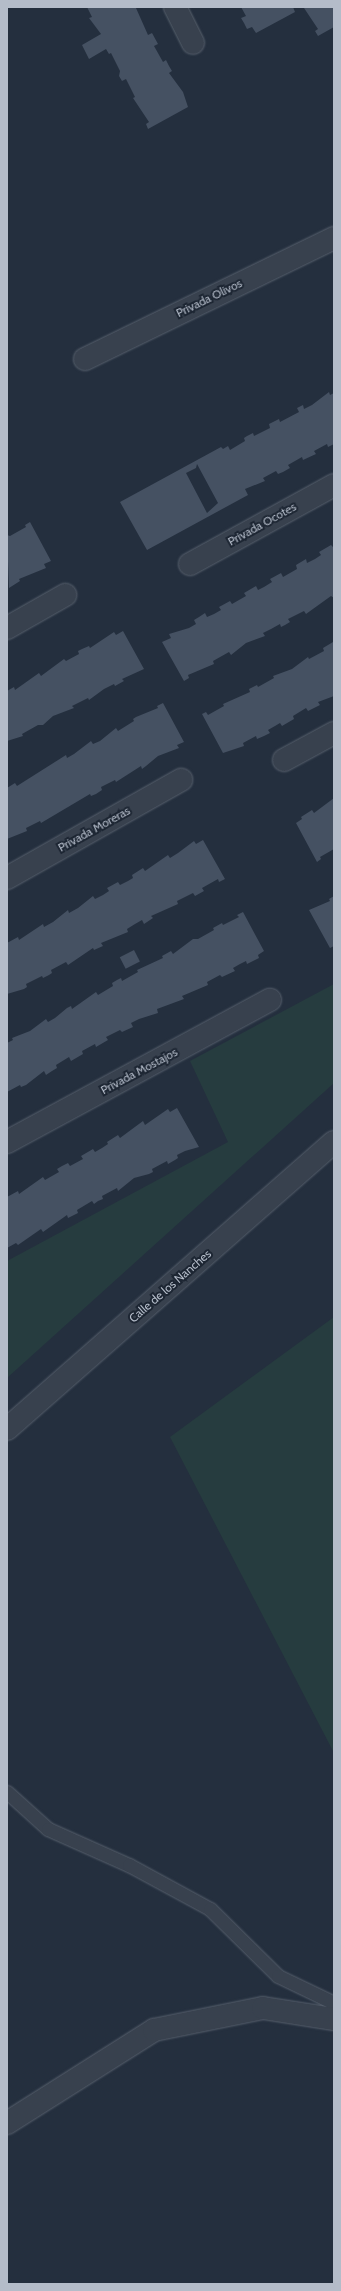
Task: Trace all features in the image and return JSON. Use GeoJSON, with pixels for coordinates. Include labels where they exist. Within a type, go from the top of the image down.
{"type":"FeatureCollection","features":[{"type":"Feature","properties":{"kind":"street"},"geometry":{"type":"LineString","coordinates":[[175,7],[193,43]]}},
{"type":"Feature","properties":{"kind":"street","name":"Privada Olivos"},"geometry":{"type":"LineString","coordinates":[[85,359],[334,238]]}},
{"type":"Feature","properties":{"kind":"street","name":"Privada Ocotes"},"geometry":{"type":"LineString","coordinates":[[190,564],[334,485]]}},
{"type":"Feature","properties":{"kind":"street"},"geometry":{"type":"LineString","coordinates":[[7,628],[65,595]]}},
{"type":"Feature","properties":{"kind":"street"},"geometry":{"type":"LineString","coordinates":[[284,760],[334,733]]}},
{"type":"Feature","properties":{"kind":"street","name":"Privada Moreras"},"geometry":{"type":"LineString","coordinates":[[7,878],[181,780]]}},
{"type":"Feature","properties":{"kind":"street","name":"Privada Mostajos"},"geometry":{"type":"LineString","coordinates":[[7,1142],[270,1000]]}},
{"type":"Feature","properties":{"kind":"street","name":"Calle de los Nanches"},"geometry":{"type":"LineString","coordinates":[[7,1430],[334,1142]]}},
{"type":"Feature","properties":{"kind":"street"},"geometry":{"type":"LineString","coordinates":[[7,2123],[154,2030],[263,2008],[334,2019]]}},
{"type":"Feature","properties":{"kind":"lane"},"geometry":{"type":"LineString","coordinates":[[7,1792],[48,1829],[129,1866],[210,1909],[278,1976],[334,2003]]}},
{"type":"Feature","properties":{"kind":"green space"},"geometry":{"type":"Polygon","coordinates":[[[334,984],[334,1083],[7,1378],[7,1261],[228,1142],[190,1061],[334,984]]]}},
{"type":"Feature","properties":{"kind":"green space"},"geometry":{"type":"Polygon","coordinates":[[[334,1317],[334,1753],[170,1437],[334,1317]]]}},
{"type":"Feature","properties":{"kind":"building"},"geometry":{"type":"Polygon","coordinates":[[[87,7],[136,8],[148,35],[152,33],[158,44],[154,46],[163,62],[166,60],[172,71],[169,73],[183,92],[188,107],[148,129],[146,124],[149,122],[133,98],[135,97],[126,79],[122,81],[119,76],[120,71],[111,53],[109,54],[106,49],[89,59],[82,45],[101,34],[89,18],[92,17],[87,7]]]}},
{"type":"Feature","properties":{"kind":"building"},"geometry":{"type":"Polygon","coordinates":[[[241,7],[293,7],[295,12],[256,33],[252,27],[247,29],[241,18],[246,16],[241,7]]]}},
{"type":"Feature","properties":{"kind":"building"},"geometry":{"type":"Polygon","coordinates":[[[334,7],[334,27],[318,36],[315,31],[318,29],[304,8],[334,7]]]}},
{"type":"Feature","properties":{"kind":"building"},"geometry":{"type":"Polygon","coordinates":[[[329,392],[330,395],[334,393],[334,444],[328,447],[327,444],[314,451],[316,454],[303,460],[302,457],[288,465],[290,468],[283,472],[278,474],[276,471],[263,478],[265,481],[245,489],[248,495],[147,550],[120,502],[221,447],[223,449],[228,446],[230,450],[245,441],[244,438],[247,436],[253,433],[254,436],[270,428],[269,424],[279,419],[280,422],[299,412],[297,408],[303,405],[304,409],[329,392]],[[197,464],[196,468],[186,473],[207,513],[218,503],[197,464]]]}},
{"type":"Feature","properties":{"kind":"building"},"geometry":{"type":"Polygon","coordinates":[[[30,522],[51,561],[44,564],[46,568],[19,579],[20,581],[9,588],[7,535],[10,536],[26,527],[25,525],[30,522]]]}},
{"type":"Feature","properties":{"kind":"building"},"geometry":{"type":"Polygon","coordinates":[[[331,545],[334,548],[334,598],[331,596],[306,614],[304,611],[288,619],[290,622],[285,625],[281,627],[280,624],[263,633],[265,636],[246,643],[231,655],[229,652],[213,661],[214,664],[188,675],[189,678],[184,681],[162,642],[171,638],[169,634],[189,628],[196,624],[194,620],[205,613],[207,617],[214,614],[221,610],[219,607],[230,601],[232,604],[246,596],[244,593],[256,586],[258,590],[264,587],[272,582],[270,579],[281,573],[283,577],[297,569],[296,565],[306,559],[307,563],[321,555],[319,552],[331,545]]]}},
{"type":"Feature","properties":{"kind":"building"},"geometry":{"type":"Polygon","coordinates":[[[123,631],[144,669],[122,679],[124,681],[115,686],[114,684],[104,689],[89,700],[88,698],[72,706],[74,708],[53,716],[43,725],[38,725],[22,734],[23,736],[7,741],[7,691],[14,687],[15,690],[39,673],[41,676],[64,659],[66,661],[79,654],[78,651],[89,646],[90,648],[114,632],[116,635],[123,631]]]}},
{"type":"Feature","properties":{"kind":"building"},"geometry":{"type":"Polygon","coordinates":[[[333,642],[334,696],[318,702],[320,705],[308,711],[306,708],[293,716],[294,719],[282,726],[280,723],[268,730],[270,733],[257,739],[256,736],[243,743],[244,746],[223,753],[202,714],[206,712],[208,715],[224,706],[223,704],[250,692],[249,689],[257,685],[258,687],[274,678],[273,676],[292,669],[308,657],[309,659],[324,651],[323,648],[333,642]]]}},
{"type":"Feature","properties":{"kind":"building"},"geometry":{"type":"Polygon","coordinates":[[[163,703],[184,742],[177,745],[179,748],[158,756],[142,769],[141,766],[116,782],[115,780],[101,787],[102,790],[96,794],[91,796],[90,794],[41,823],[40,821],[26,828],[27,831],[7,839],[7,788],[15,783],[17,786],[66,755],[67,758],[74,754],[91,741],[93,744],[100,741],[116,728],[118,731],[134,721],[133,719],[136,717],[158,708],[157,706],[163,703]]]}},
{"type":"Feature","properties":{"kind":"building"},"geometry":{"type":"Polygon","coordinates":[[[334,798],[334,849],[320,857],[321,859],[317,862],[296,823],[302,819],[301,817],[312,810],[314,813],[334,798]]]}},
{"type":"Feature","properties":{"kind":"building"},"geometry":{"type":"Polygon","coordinates":[[[203,840],[225,879],[219,882],[218,879],[202,888],[204,891],[195,896],[193,893],[177,901],[178,904],[151,916],[153,918],[144,924],[142,920],[127,929],[128,932],[101,943],[103,946],[94,950],[93,948],[68,965],[66,962],[51,970],[52,973],[49,975],[43,978],[42,976],[26,984],[27,987],[24,989],[7,994],[7,943],[18,937],[19,940],[43,924],[44,927],[68,910],[69,913],[78,908],[93,896],[95,899],[103,895],[109,891],[107,888],[118,882],[120,885],[128,881],[133,878],[132,875],[143,868],[145,871],[168,855],[170,858],[194,841],[196,844],[203,840]]]}},
{"type":"Feature","properties":{"kind":"building"},"geometry":{"type":"Polygon","coordinates":[[[334,896],[334,946],[330,948],[309,910],[330,901],[329,899],[334,896]]]}},
{"type":"Feature","properties":{"kind":"building"},"geometry":{"type":"Polygon","coordinates":[[[243,912],[264,951],[258,955],[259,958],[247,964],[246,961],[240,964],[233,968],[235,971],[222,977],[220,975],[207,982],[208,985],[182,996],[184,999],[157,1009],[158,1013],[131,1023],[133,1027],[122,1032],[120,1030],[106,1037],[108,1040],[96,1047],[95,1044],[82,1051],[83,1054],[71,1061],[69,1057],[56,1065],[57,1068],[46,1075],[44,1071],[26,1085],[21,1087],[20,1085],[7,1092],[7,1043],[13,1040],[12,1038],[30,1031],[46,1019],[48,1022],[71,1006],[72,1009],[96,992],[98,995],[113,986],[112,983],[117,980],[121,978],[122,981],[138,972],[137,970],[163,958],[162,956],[171,951],[173,954],[193,939],[198,939],[214,930],[213,928],[222,923],[223,925],[239,917],[237,915],[243,912]]]}},
{"type":"Feature","properties":{"kind":"building"},"geometry":{"type":"Polygon","coordinates":[[[134,950],[140,962],[126,969],[120,957],[134,950]]]}},
{"type":"Feature","properties":{"kind":"building"},"geometry":{"type":"Polygon","coordinates":[[[177,1108],[199,1147],[177,1155],[178,1158],[168,1164],[167,1161],[152,1169],[153,1172],[134,1178],[118,1191],[117,1188],[102,1196],[103,1199],[94,1204],[92,1201],[77,1210],[78,1213],[68,1218],[67,1215],[43,1232],[41,1229],[18,1245],[16,1243],[7,1248],[7,1197],[18,1191],[19,1194],[43,1177],[45,1180],[59,1172],[57,1169],[68,1163],[70,1166],[83,1159],[81,1156],[93,1149],[95,1152],[108,1144],[107,1142],[118,1135],[120,1138],[143,1121],[145,1125],[168,1109],[170,1112],[177,1108]]]}}]}
